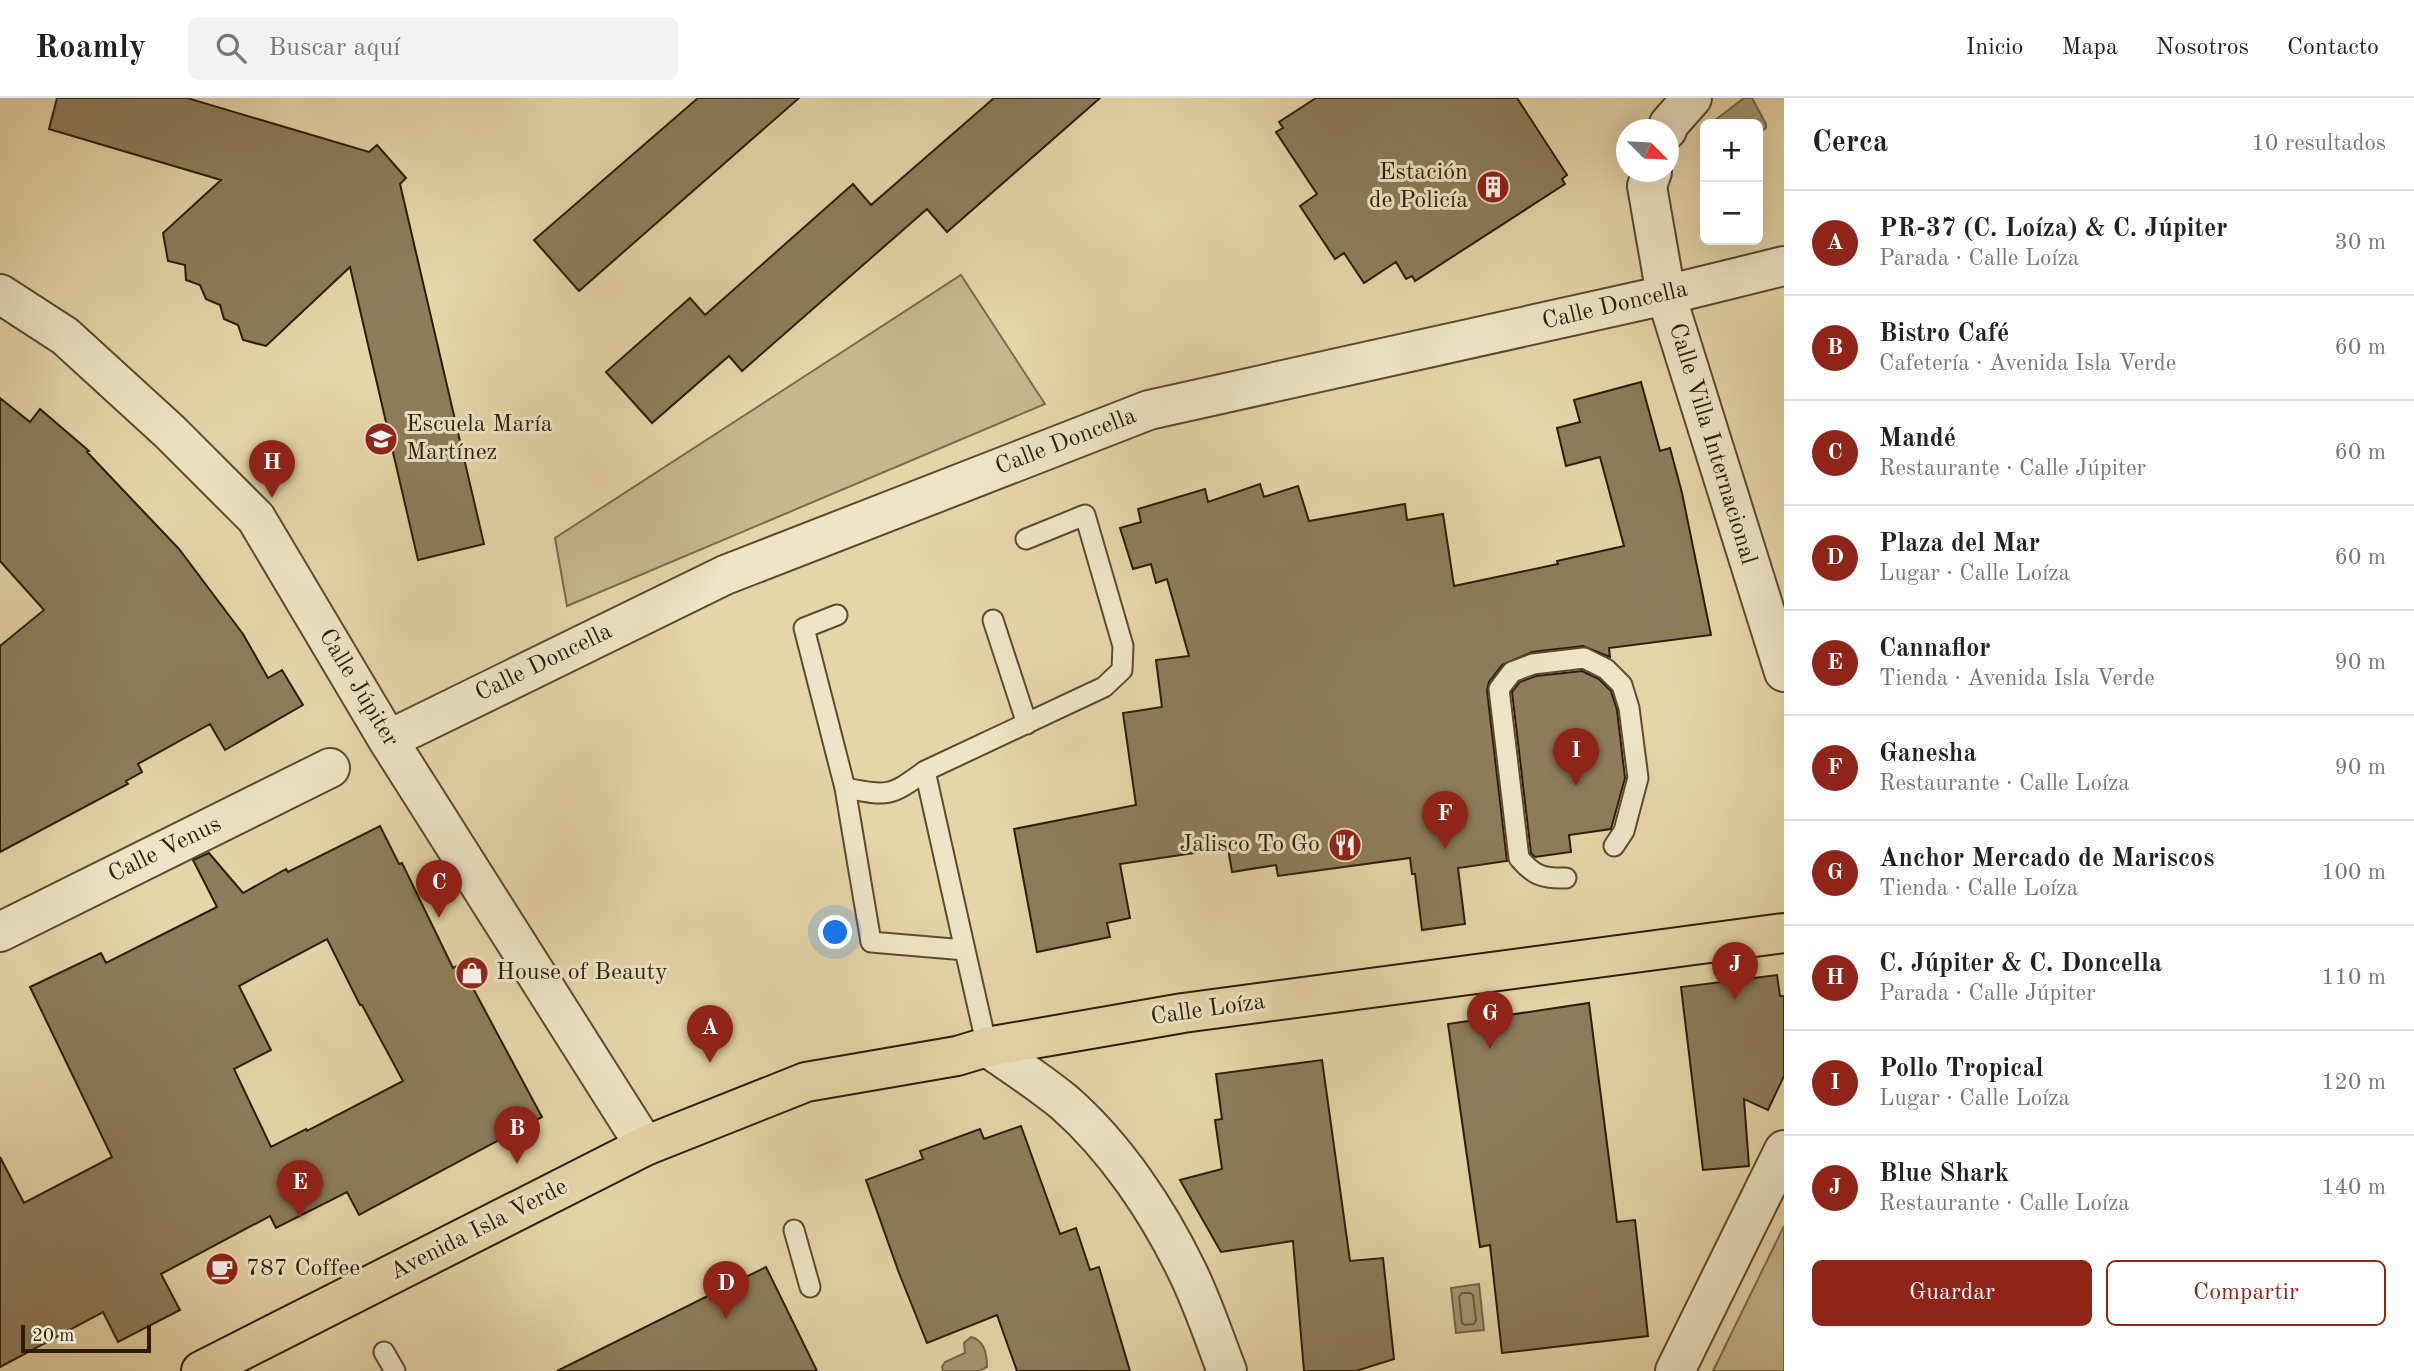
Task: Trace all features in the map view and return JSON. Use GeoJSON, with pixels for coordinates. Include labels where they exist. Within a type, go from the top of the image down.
{"type":"FeatureCollection","features":[{"type":"Feature","properties":{"kind":"main road","name":"Calle Loíza"},"geometry":{"type":"LineString","coordinates":[[645,1146],[806,1082],[957,1056],[987,1047],[1196,1011],[1784,933]]}},
{"type":"Feature","properties":{"kind":"main road","name":"Avenida Isla Verde"},"geometry":{"type":"LineString","coordinates":[[201,1371],[645,1146]]}},
{"type":"Feature","properties":{"kind":"street"},"geometry":{"type":"LineString","coordinates":[[1673,119],[1692,98]]}},
{"type":"Feature","properties":{"kind":"street","name":"Calle Villa Internacional"},"geometry":{"type":"LineString","coordinates":[[1649,182],[1647,187],[1666,295],[1784,672]]}},
{"type":"Feature","properties":{"kind":"street","name":"Calle Doncella"},"geometry":{"type":"LineString","coordinates":[[388,740],[725,575],[1149,410],[1666,295],[1784,266]]}},
{"type":"Feature","properties":{"kind":"street","name":"Calle Júpiter"},"geometry":{"type":"LineString","coordinates":[[0,294],[65,336],[170,432],[256,518],[388,740],[645,1146]]}},
{"type":"Feature","properties":{"kind":"street","name":"Calle Venus"},"geometry":{"type":"LineString","coordinates":[[0,932],[330,768]]}},
{"type":"Feature","properties":{"kind":"street"},"geometry":{"type":"LineString","coordinates":[[987,1047],[1064,1103],[1100,1138],[1125,1170],[1155,1214],[1187,1272],[1227,1371]]}},
{"type":"Feature","properties":{"kind":"street"},"geometry":{"type":"LineString","coordinates":[[1675,1371],[1784,1150]]}},
{"type":"Feature","properties":{"kind":"lane"},"geometry":{"type":"LineString","coordinates":[[845,788],[880,795],[901,789],[925,771],[1104,687],[1122,670],[1122,646],[1085,515],[1026,539]]}},
{"type":"Feature","properties":{"kind":"lane"},"geometry":{"type":"LineString","coordinates":[[837,615],[804,628],[845,788],[871,942],[965,950]]}},
{"type":"Feature","properties":{"kind":"lane"},"geometry":{"type":"LineString","coordinates":[[993,620],[1027,724]]}},
{"type":"Feature","properties":{"kind":"lane"},"geometry":{"type":"LineString","coordinates":[[1566,878],[1531,872],[1519,858],[1499,690],[1512,672],[1534,664],[1584,658],[1606,669],[1622,685],[1629,708],[1638,778],[1624,831],[1614,846]]}},
{"type":"Feature","properties":{"kind":"lane"},"geometry":{"type":"LineString","coordinates":[[925,771],[987,1047]]}},
{"type":"Feature","properties":{"kind":"lane"},"geometry":{"type":"LineString","coordinates":[[794,1230],[810,1287]]}},
{"type":"Feature","properties":{"kind":"lane"},"geometry":{"type":"LineString","coordinates":[[384,1352],[395,1371]]}},
{"type":"Feature","properties":{"kind":"shaded area"},"geometry":{"type":"Polygon","coordinates":[[[961,275],[1045,404],[567,606],[555,538],[961,275]]]}},
{"type":"Feature","properties":{"kind":"shaded area"},"geometry":{"type":"Polygon","coordinates":[[[1784,1226],[1784,1371],[1713,1371],[1784,1226]]]}},
{"type":"Feature","properties":{"kind":"water"},"geometry":{"type":"Polygon","coordinates":[[[1744,98],[1752,98],[1766,124],[1766,128],[1763,130],[1763,119],[1717,119],[1744,98]]]}},
{"type":"Feature","properties":{"kind":"water"},"geometry":{"type":"Polygon","coordinates":[[[1479,1284],[1484,1330],[1456,1333],[1451,1288],[1479,1284]]]}},
{"type":"Feature","properties":{"kind":"water"},"geometry":{"type":"Polygon","coordinates":[[[971,1337],[982,1345],[987,1367],[979,1371],[943,1371],[945,1362],[965,1353],[964,1343],[971,1337]]]}},
{"type":"Feature","properties":{"kind":"building"},"geometry":{"type":"Polygon","coordinates":[[[57,98],[187,98],[369,152],[377,145],[406,178],[400,184],[484,544],[418,560],[350,267],[266,346],[243,340],[238,325],[224,319],[220,305],[206,299],[200,285],[186,280],[185,265],[168,261],[163,233],[221,180],[49,129],[57,98]]]}},
{"type":"Feature","properties":{"kind":"building"},"geometry":{"type":"Polygon","coordinates":[[[698,98],[799,98],[579,291],[534,240],[698,98]]]}},
{"type":"Feature","properties":{"kind":"building"},"geometry":{"type":"Polygon","coordinates":[[[994,98],[1100,98],[947,232],[927,209],[742,371],[729,356],[652,423],[606,372],[690,298],[705,315],[853,184],[871,205],[994,98]]]}},
{"type":"Feature","properties":{"kind":"building","name":"Estación de Policía"},"geometry":{"type":"Polygon","coordinates":[[[1316,98],[1517,98],[1567,175],[1562,179],[1565,184],[1415,281],[1412,276],[1406,279],[1396,262],[1364,283],[1344,253],[1335,259],[1300,206],[1317,194],[1276,132],[1283,128],[1279,122],[1316,98]]]}},
{"type":"Feature","properties":{"kind":"building"},"geometry":{"type":"Polygon","coordinates":[[[1641,382],[1660,451],[1670,448],[1711,635],[1609,648],[1610,657],[1583,646],[1532,652],[1502,665],[1489,682],[1487,690],[1507,861],[1458,868],[1465,924],[1422,930],[1415,874],[1412,874],[1410,858],[1278,876],[1276,865],[1232,872],[1228,848],[1120,864],[1130,918],[1107,923],[1110,937],[1037,952],[1014,829],[1136,805],[1123,713],[1162,707],[1156,660],[1189,656],[1167,579],[1156,583],[1151,564],[1133,569],[1120,528],[1141,522],[1138,509],[1205,489],[1208,502],[1260,484],[1264,497],[1298,486],[1309,521],[1405,504],[1407,520],[1443,514],[1454,586],[1558,564],[1557,561],[1624,546],[1600,457],[1566,466],[1557,428],[1580,422],[1574,400],[1641,382]]]}},
{"type":"Feature","properties":{"kind":"building"},"geometry":{"type":"Polygon","coordinates":[[[0,398],[30,422],[40,409],[89,451],[87,452],[179,549],[243,634],[268,678],[282,670],[303,705],[225,750],[210,724],[138,764],[142,772],[126,781],[128,784],[0,852],[0,646],[44,610],[0,561],[0,398]]]}},
{"type":"Feature","properties":{"kind":"building"},"geometry":{"type":"Polygon","coordinates":[[[1582,671],[1599,679],[1611,691],[1617,710],[1625,778],[1611,829],[1569,835],[1571,852],[1535,857],[1531,853],[1512,692],[1520,682],[1536,676],[1582,671]]]}},
{"type":"Feature","properties":{"kind":"building"},"geometry":{"type":"Polygon","coordinates":[[[380,826],[399,864],[402,863],[453,968],[460,964],[542,1117],[359,1215],[347,1192],[276,1228],[270,1216],[161,1274],[180,1310],[118,1342],[103,1312],[0,1367],[0,1157],[24,1203],[112,1157],[30,987],[101,953],[106,963],[217,907],[193,860],[209,853],[243,893],[286,869],[288,872],[380,826]],[[327,939],[239,986],[271,1050],[234,1069],[271,1147],[403,1081],[327,939]]]}},
{"type":"Feature","properties":{"kind":"building"},"geometry":{"type":"Polygon","coordinates":[[[1777,975],[1780,996],[1784,996],[1784,1076],[1768,1110],[1744,1099],[1749,1166],[1703,1170],[1681,987],[1777,975]]]}},
{"type":"Feature","properties":{"kind":"building"},"geometry":{"type":"Polygon","coordinates":[[[1589,1003],[1617,1222],[1635,1220],[1648,1336],[1502,1353],[1490,1245],[1480,1247],[1448,1024],[1589,1003]]]}},
{"type":"Feature","properties":{"kind":"building"},"geometry":{"type":"Polygon","coordinates":[[[1322,1060],[1350,1261],[1383,1258],[1394,1359],[1356,1371],[1304,1371],[1293,1241],[1221,1252],[1180,1180],[1222,1169],[1215,1120],[1222,1119],[1216,1074],[1322,1060]]]}},
{"type":"Feature","properties":{"kind":"building"},"geometry":{"type":"Polygon","coordinates":[[[1021,1126],[1060,1234],[1076,1228],[1090,1270],[1099,1267],[1130,1371],[1017,1371],[997,1315],[927,1343],[866,1180],[923,1159],[920,1151],[980,1129],[984,1139],[1021,1126]]]}},
{"type":"Feature","properties":{"kind":"building"},"geometry":{"type":"Polygon","coordinates":[[[766,1267],[817,1371],[557,1371],[766,1267]]]}},
{"type":"Feature","properties":{"kind":"place","name":"Estación de Policía"},"geometry":{"type":"Point","coordinates":[1493,187]}},
{"type":"Feature","properties":{"kind":"place","name":"Escuela María Martínez"},"geometry":{"type":"Point","coordinates":[381,439]}},
{"type":"Feature","properties":{"kind":"place","name":"C. Júpiter & C. Doncella"},"geometry":{"type":"Point","coordinates":[272,498]}},
{"type":"Feature","properties":{"kind":"place","name":"Pollo Tropical"},"geometry":{"type":"Point","coordinates":[1576,786]}},
{"type":"Feature","properties":{"kind":"place","name":"Jalisco To Go"},"geometry":{"type":"Point","coordinates":[1345,845]}},
{"type":"Feature","properties":{"kind":"place","name":"Ganesha"},"geometry":{"type":"Point","coordinates":[1445,849]}},
{"type":"Feature","properties":{"kind":"place","name":"Mandé"},"geometry":{"type":"Point","coordinates":[439,918]}},
{"type":"Feature","properties":{"kind":"place","name":"House of Beauty"},"geometry":{"type":"Point","coordinates":[472,973]}},
{"type":"Feature","properties":{"kind":"place","name":"Blue Shark"},"geometry":{"type":"Point","coordinates":[1735,1000]}},
{"type":"Feature","properties":{"kind":"place","name":"Anchor Mercado de Mariscos"},"geometry":{"type":"Point","coordinates":[1490,1049]}},
{"type":"Feature","properties":{"kind":"place","name":"PR-37 (C. Loíza) & C. Júpiter"},"geometry":{"type":"Point","coordinates":[710,1063]}},
{"type":"Feature","properties":{"kind":"place","name":"Bistro Café"},"geometry":{"type":"Point","coordinates":[517,1164]}},
{"type":"Feature","properties":{"kind":"place","name":"Cannaflor"},"geometry":{"type":"Point","coordinates":[300,1218]}},
{"type":"Feature","properties":{"kind":"place","name":"787 Coffee"},"geometry":{"type":"Point","coordinates":[222,1269]}},
{"type":"Feature","properties":{"kind":"place","name":"Plaza del Mar"},"geometry":{"type":"Point","coordinates":[726,1319]}}]}
